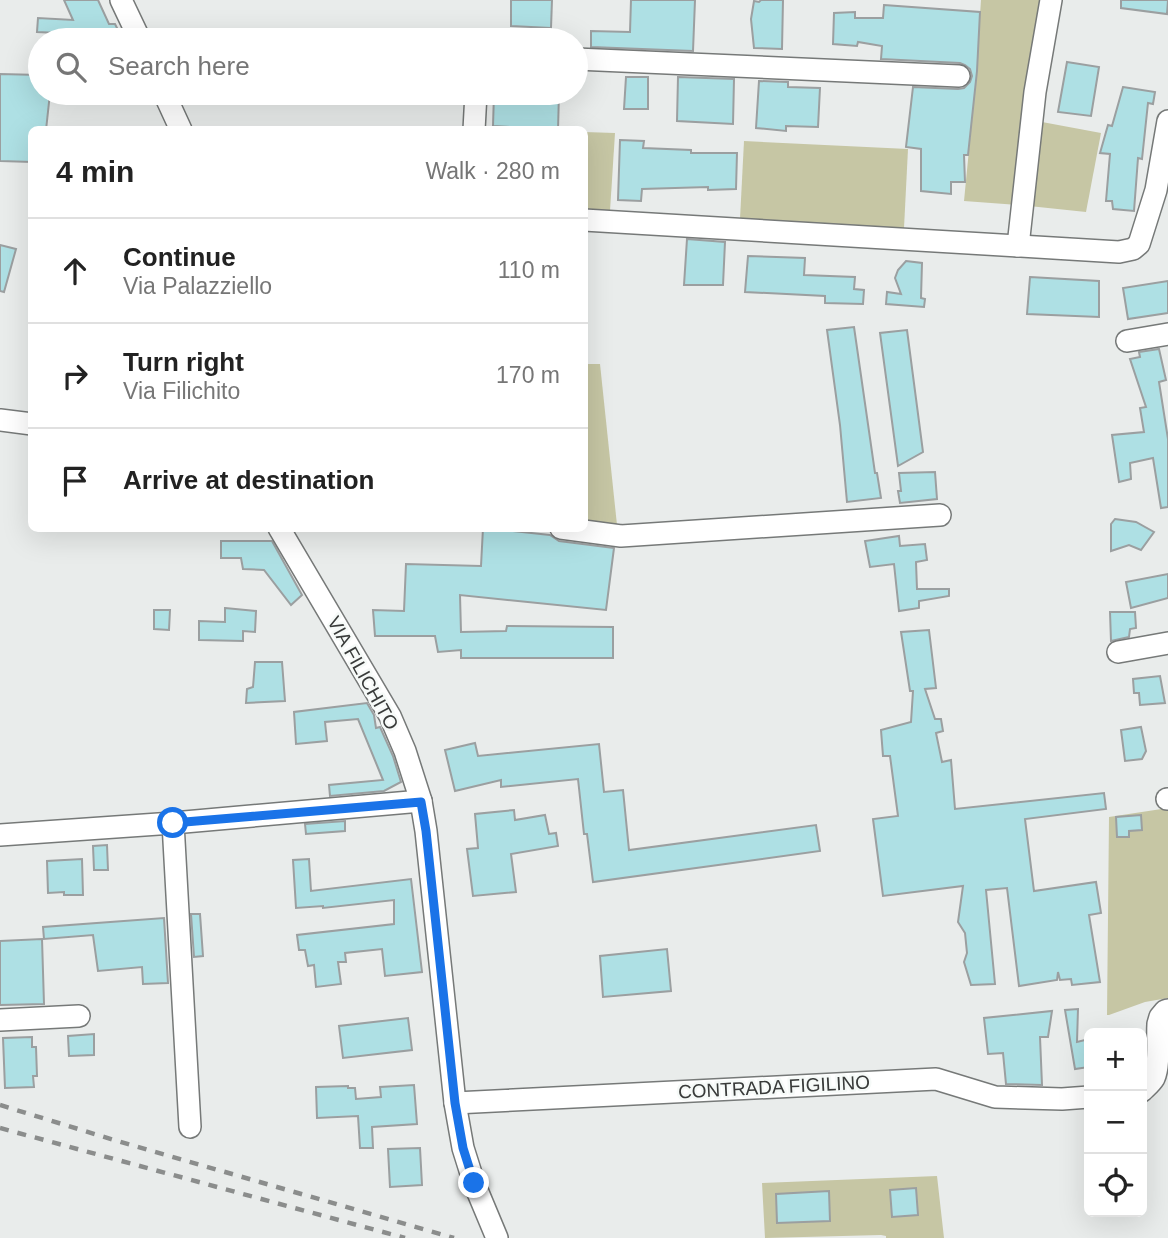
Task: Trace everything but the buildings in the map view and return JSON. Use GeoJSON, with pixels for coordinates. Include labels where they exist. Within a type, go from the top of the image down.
{"type":"FeatureCollection","features":[{"type":"Feature","properties":{"kind":"street"},"geometry":{"type":"LineString","coordinates":[[121,0],[134,28]]}},
{"type":"Feature","properties":{"kind":"street"},"geometry":{"type":"LineString","coordinates":[[1018,246],[1035,92],[1051,0]]}},
{"type":"Feature","properties":{"kind":"street"},"geometry":{"type":"LineString","coordinates":[[588,60],[959,76]]}},
{"type":"Feature","properties":{"kind":"street"},"geometry":{"type":"LineString","coordinates":[[170,105],[179,126]]}},
{"type":"Feature","properties":{"kind":"street"},"geometry":{"type":"LineString","coordinates":[[474,126],[476,105]]}},
{"type":"Feature","properties":{"kind":"street"},"geometry":{"type":"LineString","coordinates":[[588,220],[1119,252],[1133,249],[1139,244],[1156,190],[1168,121]]}},
{"type":"Feature","properties":{"kind":"street"},"geometry":{"type":"LineString","coordinates":[[1127,341],[1168,334]]}},
{"type":"Feature","properties":{"kind":"street"},"geometry":{"type":"LineString","coordinates":[[0,420],[28,424]]}},
{"type":"Feature","properties":{"kind":"street"},"geometry":{"type":"LineString","coordinates":[[588,532],[621,536],[940,515]]}},
{"type":"Feature","properties":{"kind":"street","name":"VIA FILICHITO"},"geometry":{"type":"LineString","coordinates":[[285,532],[390,716],[405,751],[421,802],[428,845],[455,1103],[470,1172],[497,1238]]}},
{"type":"Feature","properties":{"kind":"street"},"geometry":{"type":"LineString","coordinates":[[1118,652],[1168,643]]}},
{"type":"Feature","properties":{"kind":"street"},"geometry":{"type":"LineString","coordinates":[[0,835],[421,802]]}},
{"type":"Feature","properties":{"kind":"street"},"geometry":{"type":"LineString","coordinates":[[173,823],[190,1127]]}},
{"type":"Feature","properties":{"kind":"street"},"geometry":{"type":"LineString","coordinates":[[1147,1087],[1155,1077],[1157,1068],[1158,1024],[1160,1017],[1168,1010]]}},
{"type":"Feature","properties":{"kind":"street"},"geometry":{"type":"LineString","coordinates":[[0,1020],[79,1016]]}},
{"type":"Feature","properties":{"kind":"street","name":"CONTRADA FIGILINO"},"geometry":{"type":"LineString","coordinates":[[455,1103],[936,1079],[995,1097],[1084,1097]]}},
{"type":"Feature","properties":{"kind":"green space"},"geometry":{"type":"Polygon","coordinates":[[[981,0],[1042,0],[1018,205],[964,201],[981,0]]]}},
{"type":"Feature","properties":{"kind":"green space"},"geometry":{"type":"Polygon","coordinates":[[[1042,122],[1101,133],[1086,212],[1029,206],[1042,122]]]}},
{"type":"Feature","properties":{"kind":"green space"},"geometry":{"type":"Polygon","coordinates":[[[588,132],[615,133],[610,211],[588,209],[588,132]]]}},
{"type":"Feature","properties":{"kind":"green space"},"geometry":{"type":"Polygon","coordinates":[[[744,141],[908,149],[904,228],[740,219],[744,141]]]}},
{"type":"Feature","properties":{"kind":"green space"},"geometry":{"type":"Polygon","coordinates":[[[588,364],[600,364],[617,525],[588,520],[588,364]]]}},
{"type":"Feature","properties":{"kind":"green space"},"geometry":{"type":"Polygon","coordinates":[[[1168,808],[1168,998],[1145,1002],[1107,1015],[1109,817],[1168,808]]]}},
{"type":"Feature","properties":{"kind":"green space"},"geometry":{"type":"Polygon","coordinates":[[[937,1176],[944,1238],[886,1238],[881,1235],[765,1238],[762,1183],[937,1176]]]}},
{"type":"Feature","properties":{"kind":"railway"},"geometry":{"type":"LineString","coordinates":[[0,1105],[454,1238]]}},
{"type":"Feature","properties":{"kind":"railway"},"geometry":{"type":"LineString","coordinates":[[0,1128],[405,1238]]}},
{"type":"Feature","properties":{"kind":"route"},"geometry":{"type":"LineString","coordinates":[[173,823],[421,802],[455,1103],[463,1148],[474,1183]]}}]}
